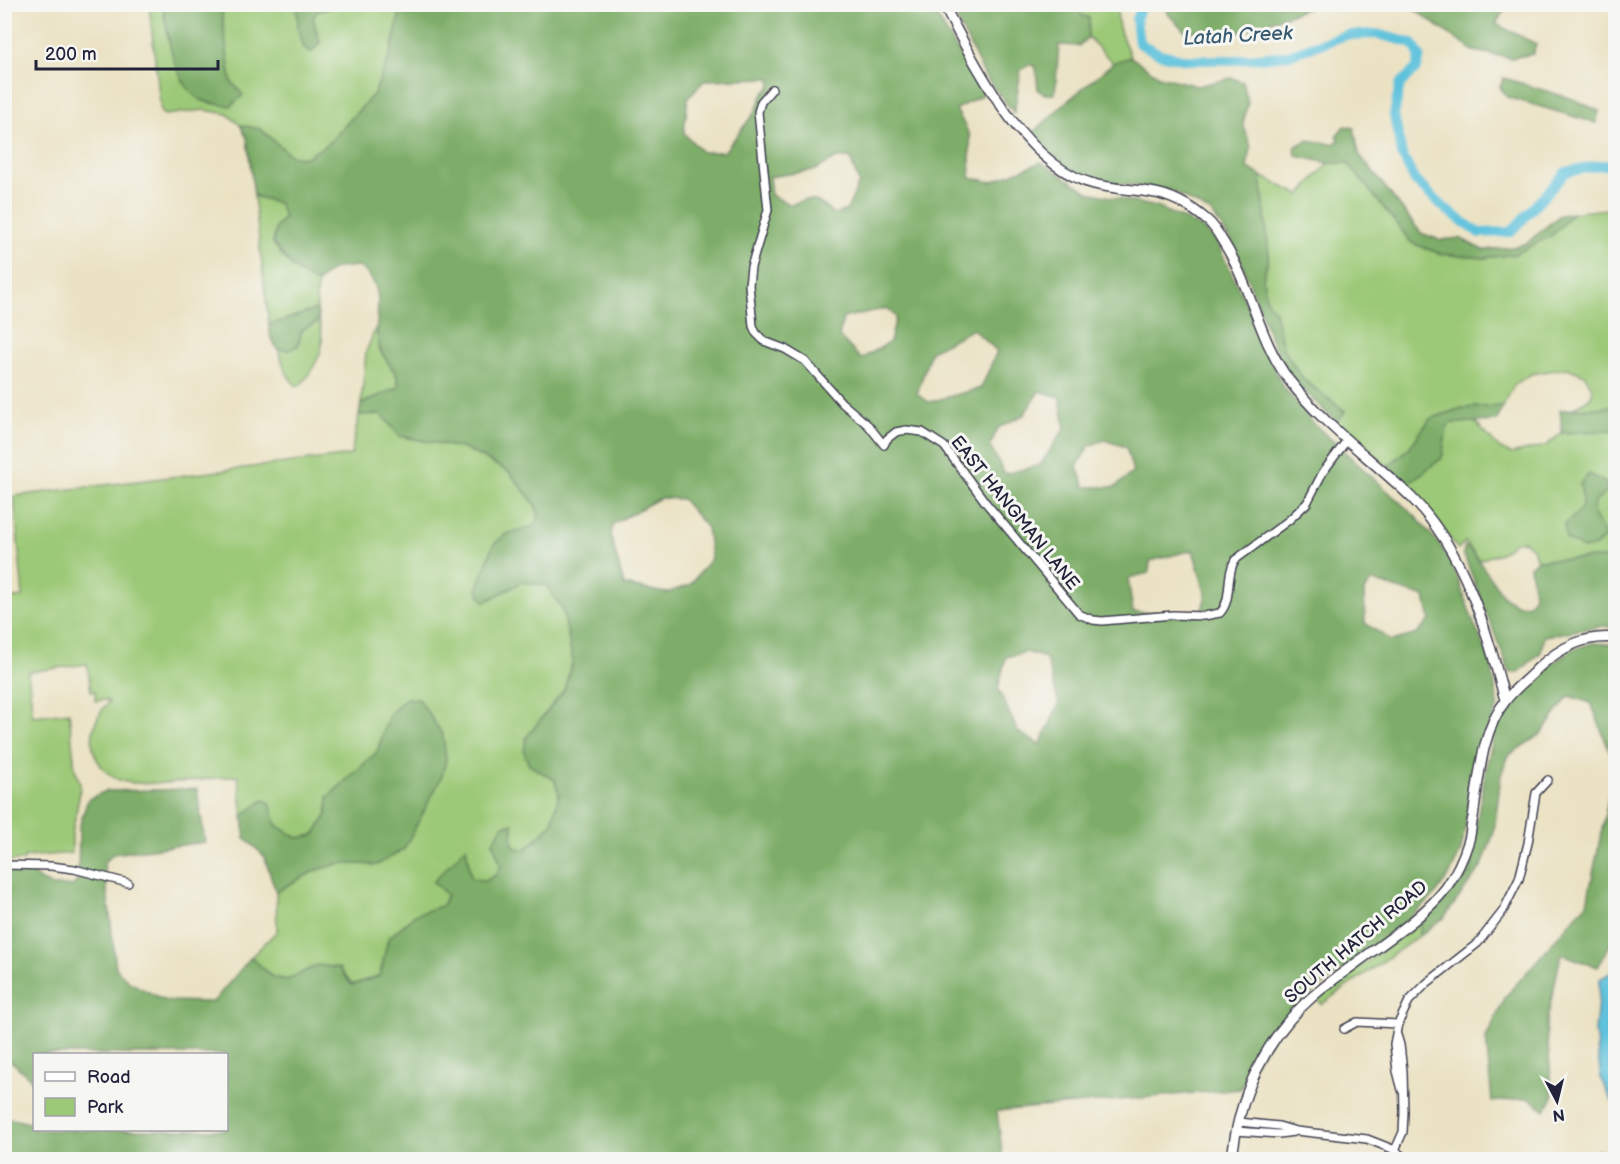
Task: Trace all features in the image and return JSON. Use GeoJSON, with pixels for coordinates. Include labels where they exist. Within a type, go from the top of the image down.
{"type":"FeatureCollection","features":[{"type":"Feature","properties":{"kind":"street"},"geometry":{"type":"LineString","coordinates":[[943,4],[983,77],[1004,110],[1034,147],[1062,169],[1091,183],[1152,192],[1184,203],[1210,222],[1232,255],[1270,345],[1288,379],[1315,410],[1412,499],[1435,526],[1454,557],[1472,594],[1505,700]]}},
{"type":"Feature","properties":{"kind":"street","name":"EAST HANGMAN LANE"},"geometry":{"type":"LineString","coordinates":[[772,89],[761,102],[758,112],[768,210],[751,267],[749,285],[751,316],[756,333],[769,344],[785,349],[805,361],[842,403],[868,425],[884,445],[887,439],[896,432],[906,430],[922,432],[944,446],[986,503],[1079,614],[1102,621],[1173,615],[1204,616],[1220,613],[1226,605],[1229,575],[1235,560],[1289,520],[1307,503],[1323,472],[1347,440]]}},
{"type":"Feature","properties":{"kind":"street","name":"SOUTH HATCH ROAD"},"geometry":{"type":"LineString","coordinates":[[1232,1160],[1248,1089],[1257,1068],[1282,1027],[1312,997],[1422,913],[1452,879],[1469,842],[1487,738],[1493,721],[1505,700],[1549,658],[1566,646],[1590,639],[1616,638]]}},
{"type":"Feature","properties":{"kind":"street"},"geometry":{"type":"LineString","coordinates":[[1395,1150],[1402,1132],[1404,1112],[1398,1024],[1409,1001],[1427,983],[1478,943],[1503,911],[1519,879],[1528,843],[1536,793],[1548,780]]}},
{"type":"Feature","properties":{"kind":"street"},"geometry":{"type":"LineString","coordinates":[[4,866],[51,866],[128,883]]}},
{"type":"Feature","properties":{"kind":"street"},"geometry":{"type":"LineString","coordinates":[[1344,1029],[1357,1022],[1398,1024]]}},
{"type":"Feature","properties":{"kind":"street"},"geometry":{"type":"LineString","coordinates":[[1238,1126],[1279,1134],[1296,1131],[1367,1139],[1395,1150],[1407,1160]]}},
{"type":"Feature","properties":{"kind":"green space"},"geometry":{"type":"Polygon","coordinates":[[[1168,4],[1317,5],[1237,33],[1185,31],[1167,13],[1168,4]]]}},
{"type":"Feature","properties":{"kind":"green space"},"geometry":{"type":"Polygon","coordinates":[[[149,5],[163,5],[168,40],[231,81],[222,16],[224,5],[297,5],[298,27],[320,42],[312,18],[317,12],[330,8],[332,5],[402,5],[390,56],[374,94],[328,144],[305,158],[290,155],[260,129],[240,125],[227,114],[204,110],[165,115],[161,113],[149,5]]]}},
{"type":"Feature","properties":{"kind":"green space"},"geometry":{"type":"Polygon","coordinates":[[[163,5],[224,5],[222,16],[231,81],[243,95],[231,106],[202,101],[190,91],[183,81],[173,56],[163,5]]]}},
{"type":"Feature","properties":{"kind":"green space"},"geometry":{"type":"Polygon","coordinates":[[[297,5],[332,5],[330,8],[317,12],[313,18],[320,42],[312,52],[304,48],[298,27],[297,5]]]}},
{"type":"Feature","properties":{"kind":"green space"},"geometry":{"type":"Polygon","coordinates":[[[402,5],[930,5],[984,94],[956,109],[970,136],[970,177],[991,182],[1041,162],[1088,192],[1157,207],[1200,227],[1216,241],[1259,331],[1281,384],[1313,423],[1415,516],[1440,545],[1456,573],[1491,663],[1498,706],[1477,755],[1461,851],[1450,874],[1435,895],[1407,921],[1295,1006],[1258,1058],[1240,1089],[997,1111],[1003,1160],[5,1160],[4,1117],[33,1124],[33,1131],[228,1131],[228,1053],[33,1053],[33,1081],[12,1062],[5,1059],[5,872],[30,872],[53,886],[73,886],[78,880],[79,827],[88,799],[106,791],[197,789],[205,842],[113,854],[104,863],[116,968],[129,982],[166,1001],[213,1002],[251,957],[272,977],[287,980],[318,965],[339,968],[352,985],[380,976],[388,939],[415,915],[442,906],[447,895],[433,882],[466,847],[471,878],[485,881],[496,875],[501,866],[493,842],[503,826],[513,823],[512,841],[515,848],[526,849],[552,824],[559,794],[555,780],[529,765],[524,752],[526,738],[564,690],[573,662],[563,610],[546,585],[522,582],[485,602],[477,591],[493,545],[506,534],[535,526],[539,516],[535,504],[509,472],[466,449],[400,436],[381,414],[359,415],[361,404],[399,387],[396,373],[380,349],[377,337],[378,304],[375,285],[369,275],[358,266],[331,271],[318,283],[298,271],[273,243],[276,228],[284,217],[279,203],[254,196],[247,138],[240,125],[260,129],[290,155],[305,158],[328,144],[374,94],[390,56],[402,5]],[[770,78],[705,80],[688,97],[684,133],[702,152],[724,152],[755,112],[763,94],[771,86],[770,78]],[[837,158],[815,170],[769,177],[771,195],[791,205],[804,200],[814,200],[834,214],[847,210],[859,183],[850,158],[837,158]],[[887,308],[843,318],[839,336],[861,359],[890,342],[896,317],[887,308]],[[973,329],[931,351],[917,394],[929,402],[981,388],[997,351],[973,329]],[[1039,391],[1024,415],[998,428],[990,446],[1005,474],[1040,465],[1065,428],[1060,397],[1039,391]],[[1104,440],[1089,446],[1077,467],[1085,487],[1115,487],[1133,472],[1126,447],[1104,440]],[[660,498],[613,524],[611,537],[624,585],[666,593],[690,585],[711,558],[707,528],[682,499],[660,498]],[[1193,550],[1150,561],[1149,573],[1128,578],[1133,612],[1201,612],[1206,596],[1193,550]],[[1372,581],[1364,591],[1365,623],[1392,641],[1417,634],[1430,620],[1425,597],[1372,581]],[[1026,652],[1006,657],[998,688],[1018,732],[1040,745],[1059,704],[1046,658],[1026,652]]]}},
{"type":"Feature","properties":{"kind":"green space"},"geometry":{"type":"Polygon","coordinates":[[[1051,5],[1074,5],[1081,15],[1089,18],[1088,37],[1079,46],[1059,45],[1055,94],[1044,94],[1038,90],[1036,67],[1029,64],[1021,70],[1014,113],[985,76],[956,18],[993,6],[998,12],[1051,5]]]}},
{"type":"Feature","properties":{"kind":"green space"},"geometry":{"type":"Polygon","coordinates":[[[1074,5],[1118,5],[1119,25],[1131,57],[1113,63],[1088,37],[1089,18],[1081,15],[1074,5]]]}},
{"type":"Feature","properties":{"kind":"green space"},"geometry":{"type":"Polygon","coordinates":[[[1408,5],[1507,5],[1496,24],[1536,44],[1533,54],[1511,58],[1473,51],[1408,5]]]}},
{"type":"Feature","properties":{"kind":"green space"},"geometry":{"type":"Polygon","coordinates":[[[1131,57],[1159,76],[1197,86],[1232,78],[1243,82],[1248,102],[1243,124],[1251,147],[1247,167],[1261,176],[1269,255],[1263,279],[1266,299],[1275,312],[1283,349],[1303,379],[1345,412],[1336,422],[1291,378],[1273,344],[1236,248],[1212,213],[1172,191],[1093,180],[1064,166],[1034,142],[1033,133],[1064,104],[1113,63],[1131,57]]]}},
{"type":"Feature","properties":{"kind":"green space"},"geometry":{"type":"Polygon","coordinates":[[[1504,78],[1573,99],[1599,111],[1596,123],[1507,97],[1500,87],[1504,78]]]}},
{"type":"Feature","properties":{"kind":"green space"},"geometry":{"type":"Polygon","coordinates":[[[1344,126],[1354,128],[1359,154],[1421,233],[1440,240],[1460,238],[1483,250],[1513,247],[1527,243],[1560,215],[1572,213],[1553,235],[1515,254],[1484,258],[1441,254],[1412,243],[1348,163],[1328,163],[1296,156],[1295,147],[1307,140],[1332,144],[1339,141],[1337,135],[1344,126]]]}},
{"type":"Feature","properties":{"kind":"green space"},"geometry":{"type":"Polygon","coordinates":[[[1328,163],[1348,163],[1412,243],[1441,254],[1484,258],[1515,254],[1552,235],[1572,213],[1615,208],[1615,409],[1611,407],[1572,409],[1590,398],[1593,390],[1585,375],[1567,368],[1531,374],[1515,384],[1503,406],[1462,408],[1430,419],[1410,447],[1387,467],[1336,422],[1345,411],[1303,379],[1283,349],[1275,312],[1266,299],[1263,279],[1269,255],[1261,176],[1300,195],[1328,163]]]}},
{"type":"Feature","properties":{"kind":"green space"},"geometry":{"type":"Polygon","coordinates":[[[254,196],[279,203],[284,217],[276,228],[273,243],[292,266],[304,276],[318,283],[317,309],[269,325],[254,196]]]}},
{"type":"Feature","properties":{"kind":"green space"},"geometry":{"type":"Polygon","coordinates":[[[317,309],[319,321],[302,330],[298,346],[289,350],[278,349],[271,339],[269,325],[317,309]]]}},
{"type":"Feature","properties":{"kind":"green space"},"geometry":{"type":"Polygon","coordinates":[[[319,321],[321,350],[309,375],[297,386],[287,374],[278,349],[289,350],[302,330],[319,321]]]}},
{"type":"Feature","properties":{"kind":"green space"},"geometry":{"type":"Polygon","coordinates":[[[376,327],[380,351],[396,374],[399,387],[361,404],[366,352],[376,327]]]}},
{"type":"Feature","properties":{"kind":"green space"},"geometry":{"type":"Polygon","coordinates":[[[1503,406],[1497,421],[1452,423],[1447,427],[1442,458],[1406,485],[1387,467],[1410,447],[1430,419],[1462,408],[1503,406]]]}},
{"type":"Feature","properties":{"kind":"green space"},"geometry":{"type":"Polygon","coordinates":[[[1611,407],[1615,409],[1615,430],[1562,433],[1560,410],[1611,407]]]}},
{"type":"Feature","properties":{"kind":"green space"},"geometry":{"type":"Polygon","coordinates":[[[381,414],[400,436],[466,449],[509,472],[535,504],[539,516],[535,526],[506,534],[485,602],[522,582],[546,585],[563,610],[573,661],[564,690],[526,738],[529,765],[554,779],[559,794],[552,824],[526,849],[515,849],[512,841],[513,824],[503,826],[493,842],[501,866],[496,875],[485,881],[471,878],[466,847],[442,906],[415,915],[388,939],[380,975],[352,985],[318,965],[287,980],[272,977],[251,957],[277,931],[276,892],[314,871],[341,863],[377,865],[404,849],[442,776],[446,759],[389,715],[377,752],[328,797],[327,815],[314,835],[298,838],[276,825],[270,803],[264,800],[243,815],[238,776],[178,782],[132,783],[117,779],[107,773],[97,759],[92,742],[95,723],[109,702],[95,701],[95,691],[91,691],[87,664],[28,672],[33,716],[69,712],[75,769],[80,783],[72,833],[72,853],[25,857],[24,860],[5,862],[5,599],[23,597],[14,496],[351,455],[359,415],[381,414]]]}},
{"type":"Feature","properties":{"kind":"green space"},"geometry":{"type":"Polygon","coordinates":[[[1475,422],[1499,448],[1511,454],[1545,446],[1562,433],[1615,430],[1615,549],[1606,558],[1537,560],[1533,549],[1524,541],[1515,542],[1501,553],[1479,560],[1465,542],[1458,549],[1406,485],[1442,458],[1446,427],[1452,423],[1475,422]]]}},
{"type":"Feature","properties":{"kind":"green space"},"geometry":{"type":"Polygon","coordinates":[[[1589,474],[1606,483],[1606,493],[1594,503],[1593,512],[1606,536],[1596,546],[1583,549],[1566,539],[1564,524],[1576,515],[1581,507],[1580,484],[1589,474]]]}},
{"type":"Feature","properties":{"kind":"green space"},"geometry":{"type":"Polygon","coordinates":[[[1465,546],[1471,550],[1504,597],[1518,605],[1529,604],[1534,595],[1530,566],[1537,560],[1606,558],[1615,549],[1615,628],[1604,626],[1544,636],[1541,652],[1519,672],[1510,673],[1463,553],[1465,546]]]}},
{"type":"Feature","properties":{"kind":"green space"},"geometry":{"type":"Polygon","coordinates":[[[1592,643],[1615,644],[1615,766],[1591,703],[1569,696],[1541,734],[1509,755],[1501,775],[1494,832],[1482,866],[1444,918],[1419,936],[1421,922],[1471,873],[1473,842],[1487,763],[1495,732],[1507,709],[1548,667],[1571,650],[1592,643]]]}},
{"type":"Feature","properties":{"kind":"green space"},"geometry":{"type":"Polygon","coordinates":[[[406,698],[419,699],[443,735],[446,759],[442,776],[404,849],[377,865],[341,863],[314,871],[276,892],[264,856],[245,838],[243,815],[264,800],[270,803],[276,825],[298,838],[314,835],[327,815],[328,797],[377,752],[389,715],[406,698]]]}},
{"type":"Feature","properties":{"kind":"green space"},"geometry":{"type":"Polygon","coordinates":[[[1615,766],[1615,936],[1598,967],[1561,954],[1546,1025],[1553,1097],[1545,1110],[1529,1098],[1492,1102],[1486,1038],[1506,996],[1587,903],[1615,766]]]}},
{"type":"Feature","properties":{"kind":"green space"},"geometry":{"type":"Polygon","coordinates":[[[1473,842],[1472,873],[1451,892],[1464,867],[1473,842]]]}},
{"type":"Feature","properties":{"kind":"green space"},"geometry":{"type":"Polygon","coordinates":[[[1421,922],[1419,936],[1322,1004],[1316,998],[1421,922]]]}},
{"type":"Feature","properties":{"kind":"green space"},"geometry":{"type":"Polygon","coordinates":[[[1615,978],[1615,1094],[1601,1031],[1615,978]]]}},
{"type":"Feature","properties":{"kind":"green space"},"geometry":{"type":"Polygon","coordinates":[[[1599,1150],[1615,1159],[1574,1159],[1574,1157],[1599,1150]]]}},
{"type":"Feature","properties":{"kind":"water"},"geometry":{"type":"Polygon","coordinates":[[[1615,970],[1615,987],[1608,1031],[1615,1079],[1615,1107],[1601,1078],[1595,1032],[1600,979],[1615,970]]]}},
{"type":"Feature","properties":{"kind":"waterway","name":"Latah Creek"},"geometry":{"type":"LineString","coordinates":[[1142,4],[1136,19],[1139,43],[1160,54],[1187,60],[1237,60],[1288,55],[1346,35],[1377,34],[1412,43],[1420,56],[1417,68],[1400,84],[1394,115],[1402,155],[1415,181],[1447,210],[1479,233],[1511,232],[1566,172],[1600,165],[1616,165]]}}]}
